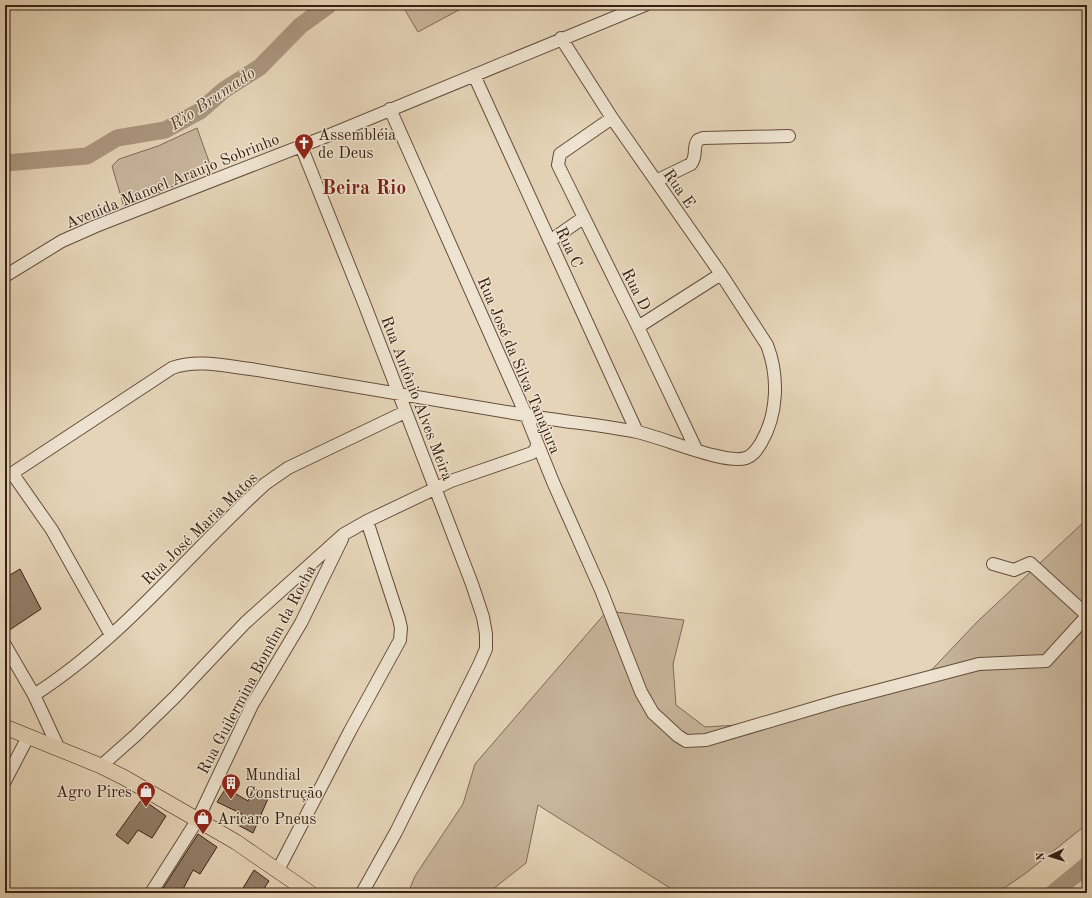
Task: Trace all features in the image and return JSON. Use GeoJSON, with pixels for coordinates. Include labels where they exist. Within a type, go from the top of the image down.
{"type":"FeatureCollection","features":[{"type":"Feature","properties":{"kind":"main road"},"geometry":{"type":"LineString","coordinates":[[5,727],[101,766],[198,819],[236,842],[310,893]]}},
{"type":"Feature","properties":{"kind":"street","name":"Avenida Manoel Araujo Sobrinho"},"geometry":{"type":"LineString","coordinates":[[5,276],[56,244],[82,232],[301,146],[561,38],[645,5]]}},
{"type":"Feature","properties":{"kind":"street","name":"Rua E"},"geometry":{"type":"LineString","coordinates":[[561,38],[612,118],[721,274],[754,324],[771,356],[775,379],[773,414],[764,437],[755,453],[745,458],[732,459],[696,449]]}},
{"type":"Feature","properties":{"kind":"street","name":"Rua C"},"geometry":{"type":"LineString","coordinates":[[474,75],[637,432]]}},
{"type":"Feature","properties":{"kind":"street","name":"Rua José da Silva Tanajura"},"geometry":{"type":"LineString","coordinates":[[390,109],[526,415],[537,444],[619,634],[641,692],[653,713],[686,741],[706,740],[838,701],[979,664],[1046,661],[1087,615]]}},
{"type":"Feature","properties":{"kind":"street","name":"Rua D"},"geometry":{"type":"LineString","coordinates":[[612,118],[560,154],[558,165],[638,326],[696,449]]}},
{"type":"Feature","properties":{"kind":"street"},"geometry":{"type":"LineString","coordinates":[[656,181],[691,164],[696,154],[696,142],[703,138],[789,136]]}},
{"type":"Feature","properties":{"kind":"street","name":"Rua Antônio Alves Meira"},"geometry":{"type":"LineString","coordinates":[[301,146],[436,488],[483,618],[486,634],[486,649],[479,665],[396,832],[362,893]]}},
{"type":"Feature","properties":{"kind":"street"},"geometry":{"type":"LineString","coordinates":[[550,241],[583,218]]}},
{"type":"Feature","properties":{"kind":"street"},"geometry":{"type":"LineString","coordinates":[[638,326],[721,274]]}},
{"type":"Feature","properties":{"kind":"street"},"geometry":{"type":"LineString","coordinates":[[111,635],[52,530],[9,476],[162,374],[182,364],[220,365],[637,432],[696,449]]}},
{"type":"Feature","properties":{"kind":"street","name":"Rua José Maria Matos"},"geometry":{"type":"LineString","coordinates":[[34,695],[69,671],[111,635],[265,484],[288,468],[305,459],[405,412]]}},
{"type":"Feature","properties":{"kind":"street"},"geometry":{"type":"LineString","coordinates":[[101,766],[136,735],[176,696],[245,622],[344,534],[367,521],[436,488],[532,453],[537,444]]}},
{"type":"Feature","properties":{"kind":"street"},"geometry":{"type":"LineString","coordinates":[[278,870],[350,731],[400,640],[401,628],[399,619],[367,521]]}},
{"type":"Feature","properties":{"kind":"street","name":"Rua Guilermina Bomfim da Rocha"},"geometry":{"type":"LineString","coordinates":[[151,893],[198,819],[248,712],[302,623],[344,534]]}},
{"type":"Feature","properties":{"kind":"street"},"geometry":{"type":"LineString","coordinates":[[993,564],[1014,570],[1030,563],[1087,615]]}},
{"type":"Feature","properties":{"kind":"street"},"geometry":{"type":"LineString","coordinates":[[5,645],[34,695],[59,749]]}},
{"type":"Feature","properties":{"kind":"street"},"geometry":{"type":"LineString","coordinates":[[5,781],[28,737]]}},
{"type":"Feature","properties":{"kind":"shaded area"},"geometry":{"type":"Polygon","coordinates":[[[402,5],[468,5],[418,32],[402,5]]]}},
{"type":"Feature","properties":{"kind":"shaded area"},"geometry":{"type":"Polygon","coordinates":[[[197,128],[212,170],[124,207],[112,166],[119,159],[158,146],[197,128]]]}},
{"type":"Feature","properties":{"kind":"shaded area"},"geometry":{"type":"Polygon","coordinates":[[[1087,519],[1087,824],[1026,873],[997,893],[678,893],[538,805],[526,863],[488,893],[408,893],[415,876],[463,804],[475,764],[607,611],[684,620],[673,664],[676,705],[705,727],[785,722],[921,681],[978,621],[1087,519]]]}},
{"type":"Feature","properties":{"kind":"building"},"geometry":{"type":"Polygon","coordinates":[[[20,569],[41,609],[5,633],[5,578],[20,569]]]}},
{"type":"Feature","properties":{"kind":"building"},"geometry":{"type":"Polygon","coordinates":[[[226,788],[248,801],[253,789],[270,794],[253,833],[238,825],[242,814],[217,802],[226,788]]]}},
{"type":"Feature","properties":{"kind":"building"},"geometry":{"type":"Polygon","coordinates":[[[142,799],[166,816],[152,838],[138,830],[128,844],[116,835],[142,799]]]}},
{"type":"Feature","properties":{"kind":"building"},"geometry":{"type":"Polygon","coordinates":[[[198,834],[217,847],[200,874],[193,870],[181,893],[160,893],[198,834]]]}},
{"type":"Feature","properties":{"kind":"building"},"geometry":{"type":"Polygon","coordinates":[[[254,870],[269,881],[261,893],[240,893],[254,870]]]}},
{"type":"Feature","properties":{"kind":"waterway","name":"Rio Brumado"},"geometry":{"type":"LineString","coordinates":[[5,163],[87,156],[117,138],[165,130],[200,111],[224,90],[260,67],[300,26],[329,5]]}},
{"type":"Feature","properties":{"kind":"waterway"},"geometry":{"type":"LineString","coordinates":[[1053,893],[1087,865]]}},
{"type":"Feature","properties":{"kind":"place","name":"Assembléia de Deus"},"geometry":{"type":"Point","coordinates":[304,160]}},
{"type":"Feature","properties":{"kind":"place","name":"Mundial Construção"},"geometry":{"type":"Point","coordinates":[231,800]}},
{"type":"Feature","properties":{"kind":"place","name":"Agro Pires"},"geometry":{"type":"Point","coordinates":[146,808]}},
{"type":"Feature","properties":{"kind":"place","name":"Aricaro Pneus"},"geometry":{"type":"Point","coordinates":[203,835]}},
{"type":"Feature","properties":{"kind":"district","name":"Beira Rio"},"geometry":{"type":"Point","coordinates":[364,187]}}]}
